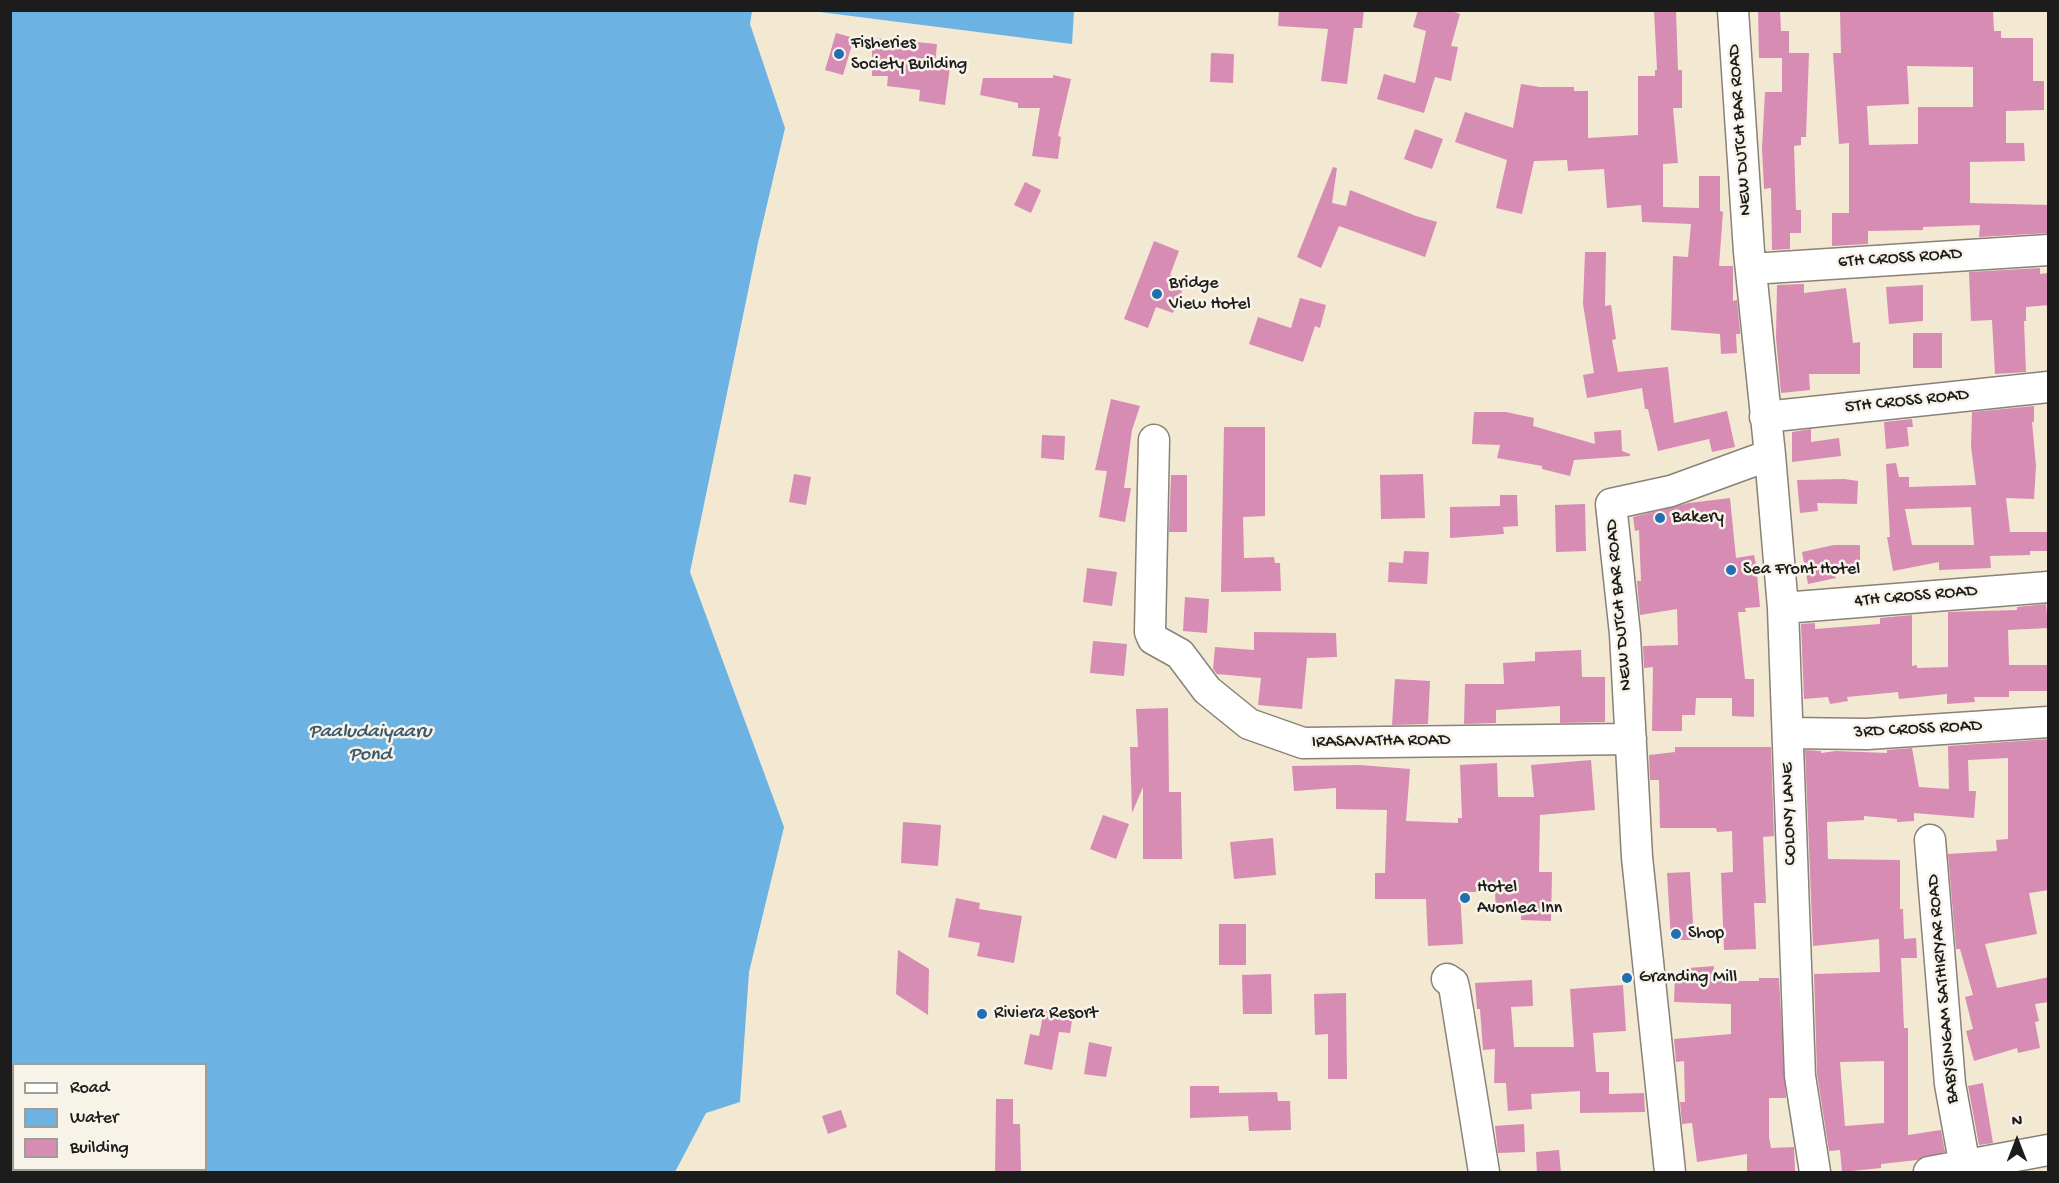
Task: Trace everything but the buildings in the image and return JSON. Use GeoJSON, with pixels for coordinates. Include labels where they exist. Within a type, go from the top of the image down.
{"type":"FeatureCollection","features":[{"type":"Feature","properties":{"kind":"street","name":"NEW DUTCH BAR ROAD"},"geometry":{"type":"LineString","coordinates":[[1670,1173],[1637,857],[1625,634],[1611,504],[1671,491],[1770,455],[1751,269],[1733,10]]}},
{"type":"Feature","properties":{"kind":"street","name":"6TH CROSS ROAD"},"geometry":{"type":"LineString","coordinates":[[1751,269],[2049,250]]}},
{"type":"Feature","properties":{"kind":"street","name":"5TH CROSS ROAD"},"geometry":{"type":"LineString","coordinates":[[1765,417],[2049,387]]}},
{"type":"Feature","properties":{"kind":"street","name":"IRASAVATHA ROAD"},"geometry":{"type":"LineString","coordinates":[[1154,440],[1150,632],[1153,639],[1180,654],[1207,690],[1249,724],[1303,743],[1631,739]]}},
{"type":"Feature","properties":{"kind":"street","name":"COLONY LANE"},"geometry":{"type":"LineString","coordinates":[[1770,455],[1783,608],[1800,1076],[1815,1173]]}},
{"type":"Feature","properties":{"kind":"street","name":"4TH CROSS ROAD"},"geometry":{"type":"LineString","coordinates":[[1783,608],[2049,587]]}},
{"type":"Feature","properties":{"kind":"street","name":"3RD CROSS ROAD"},"geometry":{"type":"LineString","coordinates":[[1788,733],[1868,734],[2049,722]]}},
{"type":"Feature","properties":{"kind":"street","name":"BABYSINGAM SATHIRIYAR ROAD"},"geometry":{"type":"LineString","coordinates":[[1930,840],[1950,1083],[1966,1170]]}},
{"type":"Feature","properties":{"kind":"street"},"geometry":{"type":"LineString","coordinates":[[1447,979],[1453,983],[1455,992],[1484,1173]]}},
{"type":"Feature","properties":{"kind":"street"},"geometry":{"type":"LineString","coordinates":[[1929,1173],[1966,1170],[2049,1150]]}},
{"type":"Feature","properties":{"kind":"water","name":"Paaludaiyaaru Pond"},"geometry":{"type":"Polygon","coordinates":[[[10,11],[752,11],[750,24],[785,128],[758,243],[690,572],[784,827],[749,972],[740,1102],[706,1113],[675,1172],[11,1172],[10,11]]]}},
{"type":"Feature","properties":{"kind":"water"},"geometry":{"type":"Polygon","coordinates":[[[812,11],[1074,11],[1072,44],[812,11]]]}},
{"type":"Feature","properties":{"kind":"place","name":"Fisheries Society Building"},"geometry":{"type":"Point","coordinates":[839,54]}},
{"type":"Feature","properties":{"kind":"place","name":"Bridge View Hotel"},"geometry":{"type":"Point","coordinates":[1157,294]}},
{"type":"Feature","properties":{"kind":"place","name":"Bakery"},"geometry":{"type":"Point","coordinates":[1660,518]}},
{"type":"Feature","properties":{"kind":"place","name":"Sea Front Hotel"},"geometry":{"type":"Point","coordinates":[1731,570]}},
{"type":"Feature","properties":{"kind":"place","name":"Hotel Avonlea Inn"},"geometry":{"type":"Point","coordinates":[1465,898]}},
{"type":"Feature","properties":{"kind":"place","name":"Shop"},"geometry":{"type":"Point","coordinates":[1676,934]}},
{"type":"Feature","properties":{"kind":"place","name":"Granding Mill"},"geometry":{"type":"Point","coordinates":[1627,978]}},
{"type":"Feature","properties":{"kind":"place","name":"Riviera Resort"},"geometry":{"type":"Point","coordinates":[982,1014]}}]}
